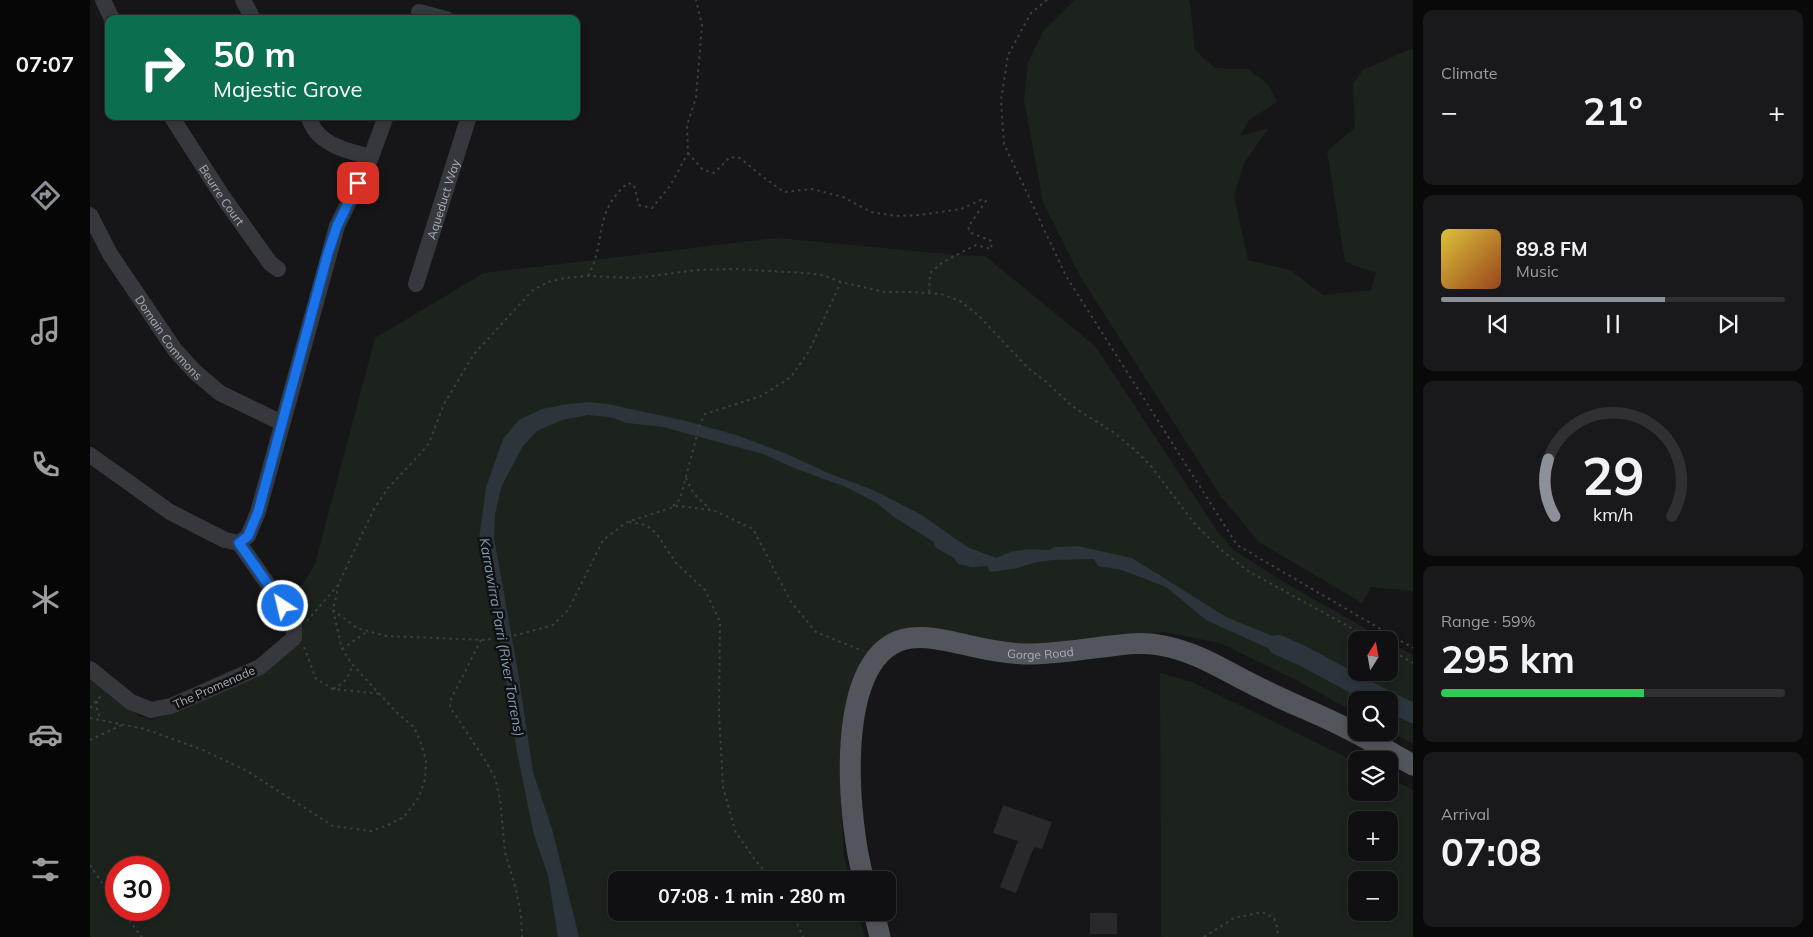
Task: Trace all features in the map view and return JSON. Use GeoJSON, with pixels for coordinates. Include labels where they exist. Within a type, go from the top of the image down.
{"type":"FeatureCollection","features":[{"type":"Feature","properties":{"kind":"main road","name":"Gorge Road"},"geometry":{"type":"LineString","coordinates":[[862,871],[855,841],[850,777],[854,712],[860,688],[868,668],[877,656],[886,648],[910,638],[934,638],[981,648],[1030,654],[1134,644],[1158,644],[1176,648],[1202,658],[1262,690],[1347,728],[1413,765]]}},
{"type":"Feature","properties":{"kind":"main road"},"geometry":{"type":"LineString","coordinates":[[876,921],[880,937]]}},
{"type":"Feature","properties":{"kind":"street"},"geometry":{"type":"LineString","coordinates":[[102,0],[110,15]]}},
{"type":"Feature","properties":{"kind":"street"},"geometry":{"type":"LineString","coordinates":[[243,0],[251,15]]}},
{"type":"Feature","properties":{"kind":"street"},"geometry":{"type":"LineString","coordinates":[[420,10],[434,15]]}},
{"type":"Feature","properties":{"kind":"street","name":"Beurre Court"},"geometry":{"type":"LineString","coordinates":[[174,120],[223,198],[270,263],[278,269]]}},
{"type":"Feature","properties":{"kind":"street"},"geometry":{"type":"LineString","coordinates":[[310,120],[316,131],[328,141],[343,150],[371,157]]}},
{"type":"Feature","properties":{"kind":"street"},"geometry":{"type":"LineString","coordinates":[[239,543],[248,536],[258,512],[337,226],[371,157],[385,120]]}},
{"type":"Feature","properties":{"kind":"street","name":"Aqueduct Way"},"geometry":{"type":"LineString","coordinates":[[416,284],[468,120]]}},
{"type":"Feature","properties":{"kind":"street","name":"Domain Commons"},"geometry":{"type":"LineString","coordinates":[[90,215],[110,254],[175,350],[195,372],[220,393],[282,423]]}},
{"type":"Feature","properties":{"kind":"street"},"geometry":{"type":"LineString","coordinates":[[90,455],[170,512],[225,540],[239,543],[294,622],[294,638]]}},
{"type":"Feature","properties":{"kind":"street","name":"The Promenade"},"geometry":{"type":"LineString","coordinates":[[90,669],[131,702],[151,710],[171,706],[260,667],[294,638]]}},
{"type":"Feature","properties":{"kind":"path"},"geometry":{"type":"LineString","coordinates":[[587,276],[594,264],[601,224],[610,203],[619,190],[628,183],[634,185],[640,205],[652,208],[670,186],[688,153],[687,124],[696,98],[702,25],[696,0]]}},
{"type":"Feature","properties":{"kind":"path"},"geometry":{"type":"LineString","coordinates":[[1047,0],[1031,13],[1008,55],[1001,100],[1004,144],[1066,276],[1237,545],[1413,648]]}},
{"type":"Feature","properties":{"kind":"path"},"geometry":{"type":"LineString","coordinates":[[688,153],[703,170],[714,173],[730,157],[740,158],[784,192],[812,189],[844,197],[870,212],[896,216],[920,215],[961,209],[981,200],[986,201],[968,227],[971,233],[992,241],[991,249],[976,245],[943,262],[930,273],[929,293]]}},
{"type":"Feature","properties":{"kind":"path"},"geometry":{"type":"LineString","coordinates":[[90,718],[145,729],[203,750],[247,771],[333,826],[371,831],[404,817],[419,797],[425,779],[426,761],[422,743],[414,727],[396,712],[352,664],[342,649],[333,610],[339,583],[374,509],[388,488],[429,443],[444,404],[474,354],[533,290],[548,282],[587,276],[636,278],[697,270],[734,269],[805,273],[823,275],[841,282],[884,292],[941,294],[960,301],[978,315],[1028,368],[1072,406],[1113,432],[1136,451],[1151,466],[1194,523],[1227,555],[1248,571],[1357,631]]}},
{"type":"Feature","properties":{"kind":"path"},"geometry":{"type":"LineString","coordinates":[[672,507],[680,499],[700,424],[705,414],[761,396],[791,377],[809,351],[841,282]]}},
{"type":"Feature","properties":{"kind":"path"},"geometry":{"type":"LineString","coordinates":[[686,478],[694,494],[710,509],[753,529],[791,602],[816,632],[877,656]]}},
{"type":"Feature","properties":{"kind":"path"},"geometry":{"type":"LineString","coordinates":[[333,610],[356,628],[386,636],[481,640],[517,636],[553,624],[564,614],[580,587],[603,540],[627,522],[677,506],[710,509]]}},
{"type":"Feature","properties":{"kind":"path"},"geometry":{"type":"LineString","coordinates":[[627,522],[646,525],[656,533],[676,563],[704,590],[720,622],[719,712],[723,787],[735,831],[764,871]]}},
{"type":"Feature","properties":{"kind":"path"},"geometry":{"type":"LineString","coordinates":[[339,583],[294,638],[304,647],[316,679],[333,689],[381,694]]}},
{"type":"Feature","properties":{"kind":"path"},"geometry":{"type":"LineString","coordinates":[[342,649],[368,631]]}},
{"type":"Feature","properties":{"kind":"path"},"geometry":{"type":"LineString","coordinates":[[481,640],[452,699],[450,707],[486,760],[495,778],[500,799],[505,852],[518,898],[522,937]]}},
{"type":"Feature","properties":{"kind":"path"},"geometry":{"type":"LineString","coordinates":[[1398,654],[1413,663]]}},
{"type":"Feature","properties":{"kind":"path"},"geometry":{"type":"LineString","coordinates":[[333,689],[344,682],[350,674],[352,664]]}},
{"type":"Feature","properties":{"kind":"path"},"geometry":{"type":"LineString","coordinates":[[97,701],[98,717],[101,720]]}},
{"type":"Feature","properties":{"kind":"path"},"geometry":{"type":"LineString","coordinates":[[90,740],[122,725]]}},
{"type":"Feature","properties":{"kind":"path"},"geometry":{"type":"LineString","coordinates":[[90,865],[105,888]]}},
{"type":"Feature","properties":{"kind":"path"},"geometry":{"type":"LineString","coordinates":[[1204,937],[1234,918],[1262,912],[1274,918],[1278,937]]}},
{"type":"Feature","properties":{"kind":"path"},"geometry":{"type":"LineString","coordinates":[[130,921],[142,937]]}},
{"type":"Feature","properties":{"kind":"path"},"geometry":{"type":"LineString","coordinates":[[796,921],[804,937]]}},
{"type":"Feature","properties":{"kind":"shaded area"},"geometry":{"type":"Polygon","coordinates":[[[1075,0],[1188,0],[1190,3],[1195,50],[1215,68],[1248,69],[1268,84],[1277,102],[1249,120],[1240,136],[1269,128],[1244,163],[1234,196],[1248,260],[1290,270],[1323,295],[1371,290],[1376,273],[1345,262],[1327,151],[1355,128],[1353,84],[1363,70],[1413,48],[1413,593],[1411,591],[1371,587],[1362,603],[1259,542],[1222,498],[1080,276],[1043,202],[1024,100],[1028,63],[1044,30],[1075,0]]]}},
{"type":"Feature","properties":{"kind":"shaded area"},"geometry":{"type":"Polygon","coordinates":[[[777,238],[985,256],[1095,346],[1218,532],[1235,551],[1287,584],[1370,631],[1348,631],[1348,681],[1398,681],[1398,647],[1413,655],[1413,744],[1398,736],[1398,691],[1348,691],[1348,709],[1296,680],[1220,643],[1163,632],[1109,637],[1047,647],[891,641],[844,734],[841,805],[844,856],[848,871],[608,871],[608,921],[860,921],[865,937],[90,937],[90,675],[139,716],[151,720],[172,713],[295,646],[289,607],[315,564],[375,338],[484,273],[777,238]]]}},
{"type":"Feature","properties":{"kind":"shaded area"},"geometry":{"type":"Polygon","coordinates":[[[1160,673],[1192,682],[1348,758],[1348,801],[1398,801],[1398,782],[1413,790],[1413,937],[1161,937],[1160,673]]]}},
{"type":"Feature","properties":{"kind":"water"},"geometry":{"type":"Polygon","coordinates":[[[589,402],[608,404],[686,421],[736,435],[787,454],[828,473],[873,490],[920,514],[969,548],[997,558],[1010,552],[1029,549],[1050,550],[1054,547],[1077,546],[1132,558],[1226,617],[1314,653],[1292,659],[1206,620],[1166,587],[1122,570],[1098,566],[1094,559],[1037,562],[1013,569],[990,572],[987,566],[972,567],[958,564],[954,558],[935,547],[934,542],[894,517],[877,503],[846,487],[794,468],[763,454],[663,427],[627,423],[610,417],[588,415],[562,420],[537,431],[523,446],[502,485],[495,514],[494,538],[518,672],[533,772],[552,829],[579,937],[558,937],[548,875],[534,835],[517,752],[494,607],[485,574],[479,539],[486,488],[503,439],[519,420],[542,409],[589,402]]]}},
{"type":"Feature","properties":{"kind":"building"},"geometry":{"type":"Polygon","coordinates":[[[1003,805],[1052,822],[1042,849],[1034,847],[1016,893],[1000,887],[1018,841],[993,833],[1003,805]]]}},
{"type":"Feature","properties":{"kind":"building"},"geometry":{"type":"Polygon","coordinates":[[[1090,913],[1117,913],[1117,934],[1090,934],[1090,913]]]}},
{"type":"Feature","properties":{"kind":"waterway","name":"Karrawirra Parri (River Torrens)"},"geometry":{"type":"LineString","coordinates":[[1278,645],[1303,656],[1368,691]]}},
{"type":"Feature","properties":{"kind":"waterway","name":"Karrawirra Parri (River Torrens)"},"geometry":{"type":"LineString","coordinates":[[1398,706],[1413,713]]}},
{"type":"Feature","properties":{"kind":"route"},"geometry":{"type":"LineString","coordinates":[[283,606],[239,543],[248,536],[258,512],[328,253],[337,226],[358,183]]}}]}
